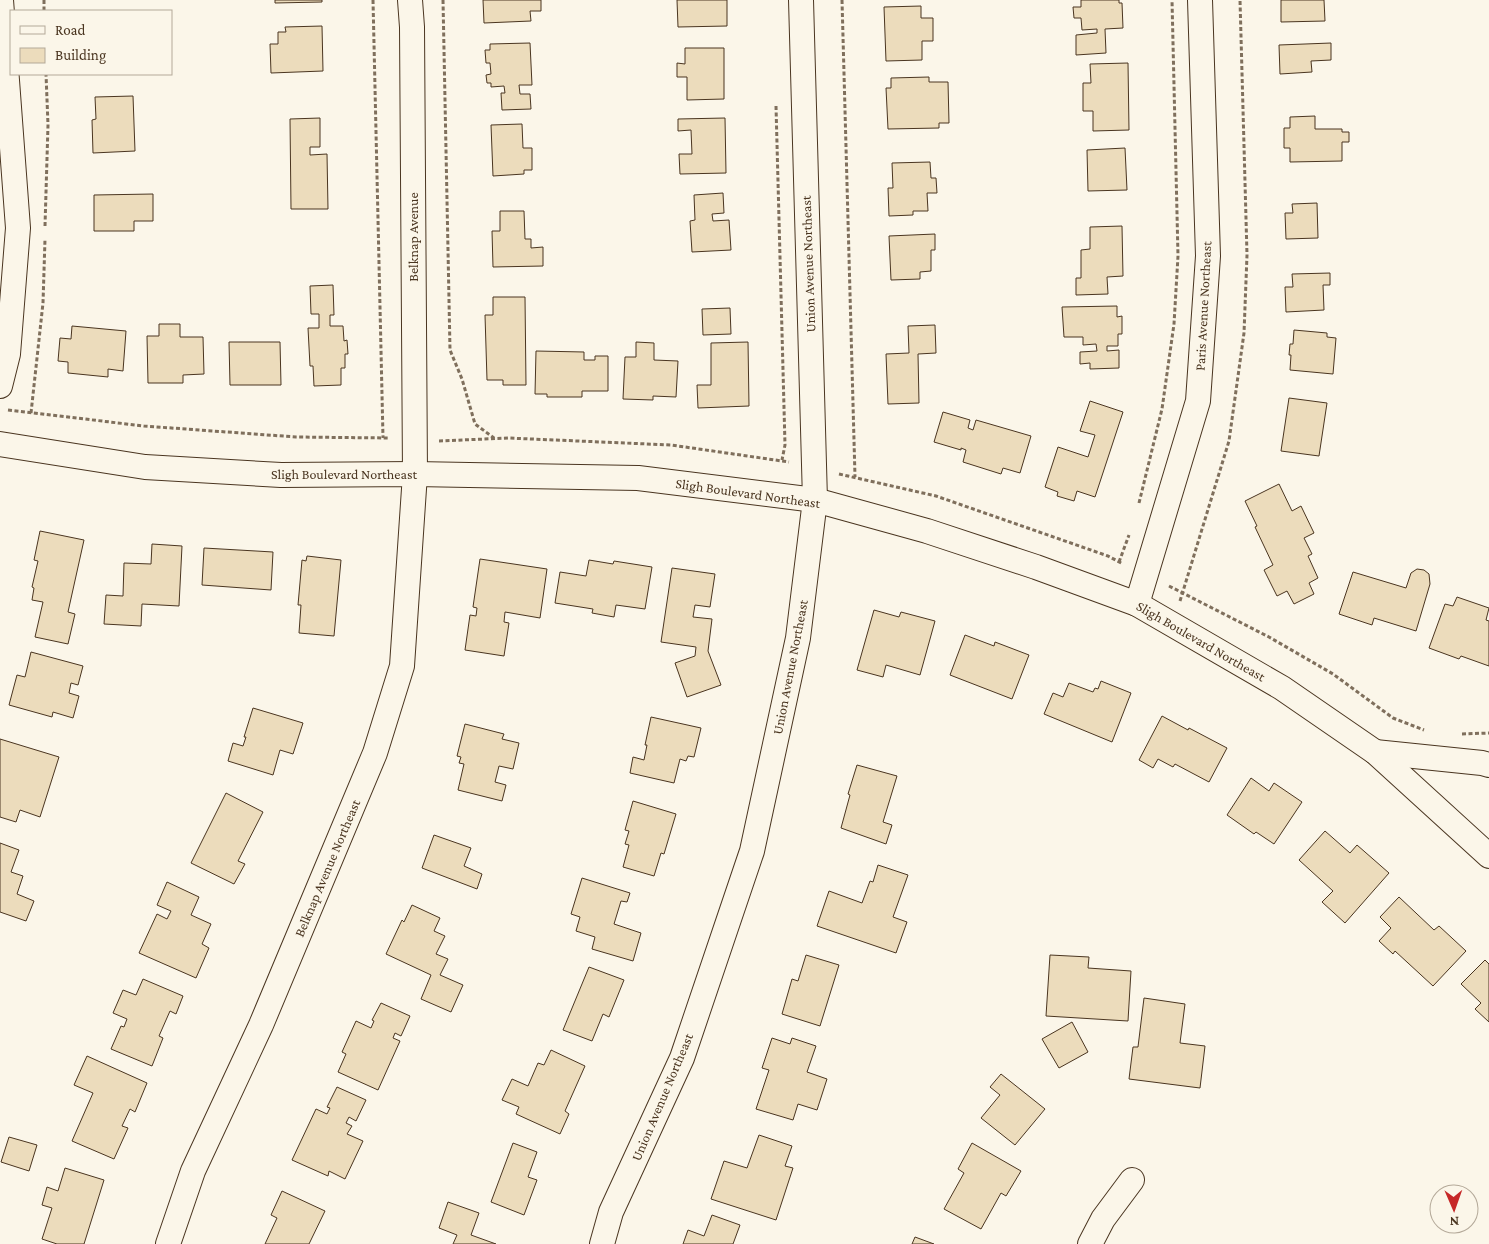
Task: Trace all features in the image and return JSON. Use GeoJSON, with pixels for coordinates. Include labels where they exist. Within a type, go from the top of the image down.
{"type":"FeatureCollection","features":[{"type":"Feature","properties":{"kind":"street"},"geometry":{"type":"LineString","coordinates":[[0,386],[8,354],[18,228],[2,0]]}},
{"type":"Feature","properties":{"kind":"street","name":"Belknap Avenue"},"geometry":{"type":"LineString","coordinates":[[410,0],[412,27],[415,474]]}},
{"type":"Feature","properties":{"kind":"street","name":"Union Avenue Northeast"},"geometry":{"type":"LineString","coordinates":[[602,1244],[611,1212],[682,1058],[752,851],[798,638],[815,500],[800,0]]}},
{"type":"Feature","properties":{"kind":"street","name":"Paris Avenue Northeast"},"geometry":{"type":"LineString","coordinates":[[1137,604],[1198,401],[1208,256],[1200,0]]}},
{"type":"Feature","properties":{"kind":"street","name":"Sligh Boulevard Northeast"},"geometry":{"type":"LineString","coordinates":[[0,444],[145,467],[281,475],[415,474],[638,478],[815,500],[926,531],[1036,567],[1137,604],[1282,688],[1374,752],[1489,856]]}},
{"type":"Feature","properties":{"kind":"street","name":"Belknap Avenue Northeast"},"geometry":{"type":"LineString","coordinates":[[168,1244],[193,1171],[261,1025],[375,753],[402,666],[415,474]]}},
{"type":"Feature","properties":{"kind":"street"},"geometry":{"type":"LineString","coordinates":[[1374,752],[1489,765]]}},
{"type":"Feature","properties":{"kind":"street"},"geometry":{"type":"LineString","coordinates":[[1090,1244],[1103,1219],[1132,1180]]}},
{"type":"Feature","properties":{"kind":"path"},"geometry":{"type":"LineString","coordinates":[[373,0],[382,438]]}},
{"type":"Feature","properties":{"kind":"path"},"geometry":{"type":"LineString","coordinates":[[443,0],[450,350],[462,379],[475,424],[494,438]]}},
{"type":"Feature","properties":{"kind":"path"},"geometry":{"type":"LineString","coordinates":[[842,0],[854,477]]}},
{"type":"Feature","properties":{"kind":"path"},"geometry":{"type":"LineString","coordinates":[[1138,504],[1162,409],[1174,324],[1178,256],[1172,0]]}},
{"type":"Feature","properties":{"kind":"path"},"geometry":{"type":"LineString","coordinates":[[776,99],[785,445],[782,460]]}},
{"type":"Feature","properties":{"kind":"path"},"geometry":{"type":"LineString","coordinates":[[1119,562],[1131,531]]}},
{"type":"Feature","properties":{"kind":"building"},"geometry":{"type":"Polygon","coordinates":[[[275,0],[322,0],[322,2],[275,3],[275,0]]]}},
{"type":"Feature","properties":{"kind":"building"},"geometry":{"type":"Polygon","coordinates":[[[483,0],[541,0],[541,11],[530,11],[531,21],[484,23],[483,0]]]}},
{"type":"Feature","properties":{"kind":"building"},"geometry":{"type":"Polygon","coordinates":[[[677,0],[727,0],[727,26],[678,27],[677,0]]]}},
{"type":"Feature","properties":{"kind":"building"},"geometry":{"type":"Polygon","coordinates":[[[1081,0],[1119,0],[1119,3],[1122,3],[1123,28],[1105,29],[1106,53],[1076,55],[1076,35],[1097,33],[1097,29],[1082,30],[1081,18],[1074,18],[1073,7],[1081,7],[1081,0]]]}},
{"type":"Feature","properties":{"kind":"building"},"geometry":{"type":"Polygon","coordinates":[[[1281,0],[1324,0],[1325,21],[1281,22],[1281,0]]]}},
{"type":"Feature","properties":{"kind":"building"},"geometry":{"type":"Polygon","coordinates":[[[921,6],[921,18],[933,18],[933,41],[922,41],[922,60],[886,61],[884,7],[921,6]]]}},
{"type":"Feature","properties":{"kind":"building"},"geometry":{"type":"Polygon","coordinates":[[[322,26],[323,71],[271,73],[270,44],[278,44],[278,32],[286,32],[285,27],[322,26]]]}},
{"type":"Feature","properties":{"kind":"building"},"geometry":{"type":"Polygon","coordinates":[[[530,43],[532,85],[519,85],[520,94],[530,94],[531,109],[502,110],[501,93],[505,93],[504,86],[491,87],[491,83],[487,83],[486,75],[491,74],[490,63],[486,63],[485,50],[490,50],[490,44],[530,43]]]}},
{"type":"Feature","properties":{"kind":"building"},"geometry":{"type":"Polygon","coordinates":[[[1331,43],[1331,60],[1311,61],[1312,72],[1280,74],[1279,45],[1331,43]]]}},
{"type":"Feature","properties":{"kind":"building"},"geometry":{"type":"Polygon","coordinates":[[[685,48],[724,48],[724,99],[687,100],[687,77],[677,77],[677,63],[685,64],[685,48]]]}},
{"type":"Feature","properties":{"kind":"building"},"geometry":{"type":"Polygon","coordinates":[[[1128,63],[1129,130],[1093,131],[1093,111],[1083,111],[1083,83],[1091,83],[1090,64],[1128,63]]]}},
{"type":"Feature","properties":{"kind":"building"},"geometry":{"type":"Polygon","coordinates":[[[929,77],[929,82],[948,82],[949,123],[939,123],[939,128],[888,129],[886,88],[891,88],[891,78],[929,77]]]}},
{"type":"Feature","properties":{"kind":"building"},"geometry":{"type":"Polygon","coordinates":[[[133,96],[135,151],[93,153],[92,120],[96,119],[95,97],[133,96]]]}},
{"type":"Feature","properties":{"kind":"building"},"geometry":{"type":"Polygon","coordinates":[[[1315,116],[1315,129],[1342,129],[1342,132],[1349,132],[1349,142],[1342,142],[1342,161],[1290,162],[1290,148],[1284,148],[1284,128],[1290,128],[1290,117],[1315,116]]]}},
{"type":"Feature","properties":{"kind":"building"},"geometry":{"type":"Polygon","coordinates":[[[320,118],[320,147],[310,147],[310,155],[327,154],[328,209],[291,209],[290,119],[320,118]]]}},
{"type":"Feature","properties":{"kind":"building"},"geometry":{"type":"Polygon","coordinates":[[[725,118],[726,173],[680,174],[679,154],[692,154],[691,130],[678,131],[678,119],[725,118]]]}},
{"type":"Feature","properties":{"kind":"building"},"geometry":{"type":"Polygon","coordinates":[[[522,124],[523,148],[532,148],[532,170],[524,170],[524,174],[493,176],[491,125],[522,124]]]}},
{"type":"Feature","properties":{"kind":"building"},"geometry":{"type":"Polygon","coordinates":[[[1125,148],[1127,190],[1088,191],[1087,150],[1125,148]]]}},
{"type":"Feature","properties":{"kind":"building"},"geometry":{"type":"Polygon","coordinates":[[[930,162],[931,178],[936,178],[937,193],[927,193],[928,211],[913,211],[913,215],[889,216],[888,188],[893,188],[892,163],[930,162]]]}},
{"type":"Feature","properties":{"kind":"building"},"geometry":{"type":"Polygon","coordinates":[[[723,193],[724,213],[712,214],[713,221],[729,220],[731,250],[692,252],[690,221],[695,220],[694,195],[723,193]]]}},
{"type":"Feature","properties":{"kind":"building"},"geometry":{"type":"Polygon","coordinates":[[[153,194],[153,221],[134,221],[134,231],[94,231],[94,195],[153,194]]]}},
{"type":"Feature","properties":{"kind":"building"},"geometry":{"type":"Polygon","coordinates":[[[1317,203],[1318,238],[1286,239],[1285,213],[1293,213],[1292,204],[1317,203]]]}},
{"type":"Feature","properties":{"kind":"building"},"geometry":{"type":"Polygon","coordinates":[[[500,211],[524,211],[525,239],[531,239],[531,248],[543,247],[543,266],[493,267],[492,231],[500,231],[500,211]]]}},
{"type":"Feature","properties":{"kind":"building"},"geometry":{"type":"Polygon","coordinates":[[[1122,226],[1123,276],[1107,277],[1108,294],[1076,295],[1076,278],[1081,278],[1081,250],[1090,249],[1090,227],[1122,226]]]}},
{"type":"Feature","properties":{"kind":"building"},"geometry":{"type":"Polygon","coordinates":[[[935,234],[935,250],[931,250],[931,271],[920,272],[920,279],[891,280],[889,236],[935,234]]]}},
{"type":"Feature","properties":{"kind":"building"},"geometry":{"type":"Polygon","coordinates":[[[1330,273],[1330,285],[1323,285],[1324,310],[1286,312],[1285,287],[1293,287],[1292,274],[1330,273]]]}},
{"type":"Feature","properties":{"kind":"building"},"geometry":{"type":"Polygon","coordinates":[[[333,285],[334,315],[330,315],[330,326],[343,326],[344,341],[347,340],[348,354],[345,354],[345,368],[341,368],[341,385],[314,386],[313,366],[310,366],[308,328],[319,328],[319,314],[311,314],[310,286],[333,285]]]}},
{"type":"Feature","properties":{"kind":"building"},"geometry":{"type":"Polygon","coordinates":[[[493,297],[525,297],[526,385],[503,385],[503,380],[487,380],[485,315],[493,315],[493,297]]]}},
{"type":"Feature","properties":{"kind":"building"},"geometry":{"type":"Polygon","coordinates":[[[1117,306],[1117,317],[1122,316],[1122,334],[1118,334],[1118,346],[1107,346],[1107,351],[1119,350],[1119,368],[1090,369],[1090,363],[1080,364],[1080,352],[1097,351],[1096,344],[1083,345],[1083,337],[1064,337],[1062,307],[1117,306]]]}},
{"type":"Feature","properties":{"kind":"building"},"geometry":{"type":"Polygon","coordinates":[[[730,308],[731,334],[703,335],[702,309],[730,308]]]}},
{"type":"Feature","properties":{"kind":"building"},"geometry":{"type":"Polygon","coordinates":[[[159,324],[180,324],[180,337],[203,337],[204,374],[183,375],[183,383],[148,383],[147,336],[159,336],[159,324]]]}},
{"type":"Feature","properties":{"kind":"building"},"geometry":{"type":"Polygon","coordinates":[[[935,325],[936,353],[918,354],[919,403],[888,404],[886,354],[909,353],[908,326],[935,325]]]}},
{"type":"Feature","properties":{"kind":"building"},"geometry":{"type":"Polygon","coordinates":[[[72,326],[126,331],[123,371],[108,369],[108,377],[68,373],[68,362],[58,361],[60,338],[71,339],[72,326]]]}},
{"type":"Feature","properties":{"kind":"building"},"geometry":{"type":"Polygon","coordinates":[[[1294,330],[1327,333],[1327,337],[1336,338],[1333,374],[1290,370],[1290,344],[1293,344],[1294,330]]]}},
{"type":"Feature","properties":{"kind":"building"},"geometry":{"type":"Polygon","coordinates":[[[229,342],[280,342],[281,385],[230,385],[229,342]]]}},
{"type":"Feature","properties":{"kind":"building"},"geometry":{"type":"Polygon","coordinates":[[[636,342],[654,343],[654,360],[678,361],[676,397],[653,396],[653,400],[623,399],[625,357],[636,357],[636,342]]]}},
{"type":"Feature","properties":{"kind":"building"},"geometry":{"type":"Polygon","coordinates":[[[748,342],[749,406],[698,408],[697,385],[711,385],[711,343],[748,342]]]}},
{"type":"Feature","properties":{"kind":"building"},"geometry":{"type":"Polygon","coordinates":[[[536,351],[584,352],[584,360],[595,360],[595,356],[608,356],[608,391],[582,391],[582,397],[547,397],[547,394],[535,394],[536,351]]]}},
{"type":"Feature","properties":{"kind":"building"},"geometry":{"type":"Polygon","coordinates":[[[1289,398],[1327,403],[1319,456],[1281,451],[1289,398]]]}},
{"type":"Feature","properties":{"kind":"building"},"geometry":{"type":"Polygon","coordinates":[[[1090,401],[1123,412],[1095,497],[1077,491],[1074,501],[1057,496],[1058,492],[1045,487],[1058,447],[1088,457],[1095,435],[1080,431],[1090,401]]]}},
{"type":"Feature","properties":{"kind":"building"},"geometry":{"type":"Polygon","coordinates":[[[943,412],[970,420],[968,428],[973,430],[976,420],[1031,436],[1020,473],[1003,468],[1001,474],[963,462],[966,450],[934,442],[943,412]]]}},
{"type":"Feature","properties":{"kind":"building"},"geometry":{"type":"Polygon","coordinates":[[[1279,484],[1292,511],[1301,506],[1314,533],[1304,538],[1312,554],[1308,556],[1318,578],[1309,583],[1314,594],[1294,604],[1287,591],[1277,596],[1264,570],[1273,565],[1245,501],[1279,484]]]}},
{"type":"Feature","properties":{"kind":"building"},"geometry":{"type":"Polygon","coordinates":[[[40,531],[84,540],[68,612],[75,614],[68,644],[35,637],[43,602],[32,600],[34,588],[32,587],[38,561],[34,560],[40,531]]]}},
{"type":"Feature","properties":{"kind":"building"},"geometry":{"type":"Polygon","coordinates":[[[152,544],[182,546],[179,606],[142,604],[141,626],[104,624],[106,595],[123,596],[124,563],[151,564],[152,544]]]}},
{"type":"Feature","properties":{"kind":"building"},"geometry":{"type":"Polygon","coordinates":[[[204,548],[273,552],[271,590],[202,585],[204,548]]]}},
{"type":"Feature","properties":{"kind":"building"},"geometry":{"type":"Polygon","coordinates":[[[307,556],[341,560],[334,636],[299,633],[301,605],[298,605],[302,560],[306,561],[307,556]]]}},
{"type":"Feature","properties":{"kind":"building"},"geometry":{"type":"Polygon","coordinates":[[[480,559],[547,569],[540,618],[505,612],[504,622],[509,623],[504,656],[465,650],[470,615],[476,616],[477,608],[473,607],[480,559]]]}},
{"type":"Feature","properties":{"kind":"building"},"geometry":{"type":"Polygon","coordinates":[[[589,560],[613,564],[614,561],[652,567],[645,609],[616,605],[614,617],[592,613],[593,609],[555,603],[560,572],[586,576],[589,560]]]}},
{"type":"Feature","properties":{"kind":"building"},"geometry":{"type":"Polygon","coordinates":[[[672,568],[715,574],[710,607],[695,605],[693,617],[712,619],[708,651],[721,685],[687,697],[675,663],[695,656],[696,647],[661,642],[672,568]]]}},
{"type":"Feature","properties":{"kind":"building"},"geometry":{"type":"Polygon","coordinates":[[[1417,569],[1424,570],[1429,574],[1430,584],[1416,631],[1374,618],[1372,625],[1339,614],[1353,572],[1406,588],[1411,573],[1417,569]]]}},
{"type":"Feature","properties":{"kind":"building"},"geometry":{"type":"Polygon","coordinates":[[[1457,597],[1489,608],[1486,620],[1489,621],[1489,666],[1461,656],[1459,659],[1429,648],[1445,604],[1453,606],[1457,597]]]}},
{"type":"Feature","properties":{"kind":"building"},"geometry":{"type":"Polygon","coordinates":[[[874,610],[899,617],[901,612],[935,621],[920,675],[886,665],[883,677],[857,670],[874,610]]]}},
{"type":"Feature","properties":{"kind":"building"},"geometry":{"type":"Polygon","coordinates":[[[965,635],[994,646],[995,642],[1029,655],[1012,699],[950,675],[965,635]]]}},
{"type":"Feature","properties":{"kind":"building"},"geometry":{"type":"Polygon","coordinates":[[[31,652],[83,666],[78,685],[71,683],[69,693],[79,696],[73,718],[53,712],[52,717],[9,705],[17,675],[25,677],[31,652]]]}},
{"type":"Feature","properties":{"kind":"building"},"geometry":{"type":"Polygon","coordinates":[[[1101,681],[1131,693],[1112,742],[1044,714],[1053,693],[1063,697],[1069,683],[1093,692],[1095,688],[1098,689],[1101,681]]]}},
{"type":"Feature","properties":{"kind":"building"},"geometry":{"type":"Polygon","coordinates":[[[253,708],[303,723],[293,754],[280,750],[273,775],[228,761],[233,743],[243,746],[253,708]]]}},
{"type":"Feature","properties":{"kind":"building"},"geometry":{"type":"Polygon","coordinates":[[[1162,716],[1227,748],[1209,782],[1175,764],[1173,767],[1158,759],[1153,768],[1139,760],[1162,716]]]}},
{"type":"Feature","properties":{"kind":"building"},"geometry":{"type":"Polygon","coordinates":[[[651,717],[701,728],[694,757],[688,756],[686,761],[680,759],[674,783],[630,773],[633,757],[644,760],[651,717]]]}},
{"type":"Feature","properties":{"kind":"building"},"geometry":{"type":"Polygon","coordinates":[[[465,724],[504,734],[502,739],[519,743],[513,769],[499,766],[495,782],[506,785],[502,801],[458,790],[464,764],[459,763],[461,757],[457,756],[465,724]]]}},
{"type":"Feature","properties":{"kind":"building"},"geometry":{"type":"Polygon","coordinates":[[[0,739],[59,757],[40,817],[20,810],[16,822],[0,817],[0,739]]]}},
{"type":"Feature","properties":{"kind":"building"},"geometry":{"type":"Polygon","coordinates":[[[857,765],[897,776],[883,822],[892,825],[886,844],[841,828],[850,795],[848,794],[857,765]]]}},
{"type":"Feature","properties":{"kind":"building"},"geometry":{"type":"Polygon","coordinates":[[[1251,778],[1269,791],[1274,783],[1302,802],[1274,844],[1256,832],[1254,834],[1227,815],[1251,778]]]}},
{"type":"Feature","properties":{"kind":"building"},"geometry":{"type":"Polygon","coordinates":[[[226,793],[263,812],[238,861],[245,864],[234,884],[191,863],[226,793]]]}},
{"type":"Feature","properties":{"kind":"building"},"geometry":{"type":"Polygon","coordinates":[[[633,801],[676,814],[664,854],[661,853],[654,876],[623,867],[629,845],[625,844],[629,831],[625,830],[633,801]]]}},
{"type":"Feature","properties":{"kind":"building"},"geometry":{"type":"Polygon","coordinates":[[[1325,831],[1350,853],[1357,845],[1389,873],[1345,923],[1322,902],[1333,891],[1299,860],[1325,831]]]}},
{"type":"Feature","properties":{"kind":"building"},"geometry":{"type":"Polygon","coordinates":[[[434,835],[471,848],[464,866],[482,874],[477,889],[422,868],[434,835]]]}},
{"type":"Feature","properties":{"kind":"building"},"geometry":{"type":"Polygon","coordinates":[[[0,843],[19,850],[11,872],[23,876],[17,894],[34,901],[26,921],[0,912],[0,843]]]}},
{"type":"Feature","properties":{"kind":"building"},"geometry":{"type":"Polygon","coordinates":[[[878,865],[908,875],[893,917],[907,922],[896,953],[817,926],[829,891],[862,903],[870,881],[873,882],[878,865]]]}},
{"type":"Feature","properties":{"kind":"building"},"geometry":{"type":"Polygon","coordinates":[[[582,878],[630,893],[627,902],[621,901],[614,924],[641,933],[633,961],[592,949],[595,937],[576,931],[580,917],[571,914],[582,878]]]}},
{"type":"Feature","properties":{"kind":"building"},"geometry":{"type":"Polygon","coordinates":[[[167,882],[199,897],[191,915],[211,924],[202,944],[209,948],[196,978],[139,953],[157,914],[167,919],[171,911],[157,905],[167,882]]]}},
{"type":"Feature","properties":{"kind":"building"},"geometry":{"type":"Polygon","coordinates":[[[1399,897],[1434,930],[1439,926],[1466,951],[1433,986],[1395,951],[1393,954],[1379,941],[1391,928],[1380,917],[1399,897]]]}},
{"type":"Feature","properties":{"kind":"building"},"geometry":{"type":"Polygon","coordinates":[[[412,905],[440,918],[434,931],[445,936],[436,954],[448,959],[440,975],[463,985],[451,1012],[421,999],[431,975],[386,954],[402,920],[404,922],[412,905]]]}},
{"type":"Feature","properties":{"kind":"building"},"geometry":{"type":"Polygon","coordinates":[[[806,955],[839,965],[820,1026],[782,1014],[792,979],[798,981],[806,955]]]}},
{"type":"Feature","properties":{"kind":"building"},"geometry":{"type":"Polygon","coordinates":[[[1050,955],[1089,957],[1088,968],[1131,971],[1128,1021],[1046,1016],[1050,955]]]}},
{"type":"Feature","properties":{"kind":"building"},"geometry":{"type":"Polygon","coordinates":[[[1485,960],[1489,964],[1489,1022],[1475,1009],[1481,1003],[1461,984],[1485,960]]]}},
{"type":"Feature","properties":{"kind":"building"},"geometry":{"type":"Polygon","coordinates":[[[589,967],[624,980],[609,1017],[603,1014],[592,1041],[563,1030],[589,967]]]}},
{"type":"Feature","properties":{"kind":"building"},"geometry":{"type":"Polygon","coordinates":[[[143,979],[183,996],[176,1014],[170,1011],[159,1036],[163,1038],[152,1066],[111,1049],[121,1026],[124,1027],[127,1019],[113,1013],[123,990],[136,995],[143,979]]]}},
{"type":"Feature","properties":{"kind":"building"},"geometry":{"type":"Polygon","coordinates":[[[1144,998],[1185,1004],[1180,1043],[1205,1046],[1200,1088],[1129,1079],[1133,1047],[1138,1047],[1144,998]]]}},
{"type":"Feature","properties":{"kind":"building"},"geometry":{"type":"Polygon","coordinates":[[[381,1003],[410,1016],[401,1036],[395,1033],[393,1038],[400,1041],[378,1090],[338,1072],[346,1054],[342,1052],[356,1021],[371,1028],[374,1021],[372,1020],[381,1003]]]}},
{"type":"Feature","properties":{"kind":"building"},"geometry":{"type":"Polygon","coordinates":[[[1072,1022],[1088,1052],[1059,1068],[1042,1039],[1072,1022]]]}},
{"type":"Feature","properties":{"kind":"building"},"geometry":{"type":"Polygon","coordinates":[[[772,1038],[790,1044],[792,1038],[816,1046],[807,1072],[827,1079],[817,1110],[798,1104],[793,1120],[756,1109],[769,1070],[762,1068],[772,1038]]]}},
{"type":"Feature","properties":{"kind":"building"},"geometry":{"type":"Polygon","coordinates":[[[551,1050],[585,1066],[565,1111],[569,1114],[560,1134],[516,1114],[519,1107],[502,1100],[512,1079],[528,1086],[538,1063],[544,1065],[551,1050]]]}},
{"type":"Feature","properties":{"kind":"building"},"geometry":{"type":"Polygon","coordinates":[[[87,1056],[147,1083],[135,1112],[130,1109],[122,1126],[128,1128],[114,1159],[72,1141],[93,1093],[74,1085],[87,1056]]]}},
{"type":"Feature","properties":{"kind":"building"},"geometry":{"type":"Polygon","coordinates":[[[1001,1074],[1045,1109],[1015,1145],[981,1118],[1000,1095],[990,1087],[1001,1074]]]}},
{"type":"Feature","properties":{"kind":"building"},"geometry":{"type":"Polygon","coordinates":[[[337,1087],[366,1100],[356,1121],[349,1117],[346,1123],[352,1126],[347,1134],[363,1141],[345,1179],[329,1171],[328,1176],[292,1160],[316,1109],[327,1114],[330,1108],[327,1107],[337,1087]]]}},
{"type":"Feature","properties":{"kind":"building"},"geometry":{"type":"Polygon","coordinates":[[[759,1135],[792,1146],[785,1166],[793,1168],[776,1220],[711,1199],[724,1161],[747,1168],[759,1135]]]}},
{"type":"Feature","properties":{"kind":"building"},"geometry":{"type":"Polygon","coordinates":[[[9,1137],[37,1145],[29,1171],[1,1162],[9,1137]]]}},
{"type":"Feature","properties":{"kind":"building"},"geometry":{"type":"Polygon","coordinates":[[[513,1143],[537,1152],[528,1177],[537,1180],[524,1215],[491,1202],[513,1143]]]}},
{"type":"Feature","properties":{"kind":"building"},"geometry":{"type":"Polygon","coordinates":[[[972,1143],[1021,1171],[1006,1196],[1001,1193],[981,1229],[944,1209],[964,1173],[958,1169],[972,1143]]]}},
{"type":"Feature","properties":{"kind":"building"},"geometry":{"type":"Polygon","coordinates":[[[65,1168],[104,1180],[84,1244],[57,1244],[42,1239],[52,1208],[42,1205],[47,1187],[58,1191],[65,1168]]]}},
{"type":"Feature","properties":{"kind":"building"},"geometry":{"type":"Polygon","coordinates":[[[282,1191],[325,1211],[309,1244],[265,1244],[277,1218],[271,1215],[282,1191]]]}},
{"type":"Feature","properties":{"kind":"building"},"geometry":{"type":"Polygon","coordinates":[[[448,1202],[479,1213],[471,1235],[496,1244],[453,1244],[457,1235],[439,1228],[448,1202]]]}},
{"type":"Feature","properties":{"kind":"building"},"geometry":{"type":"Polygon","coordinates":[[[712,1215],[740,1225],[733,1244],[683,1244],[688,1230],[704,1236],[712,1215]]]}},
{"type":"Feature","properties":{"kind":"building"},"geometry":{"type":"Polygon","coordinates":[[[915,1237],[934,1244],[912,1244],[915,1237]]]}}]}
